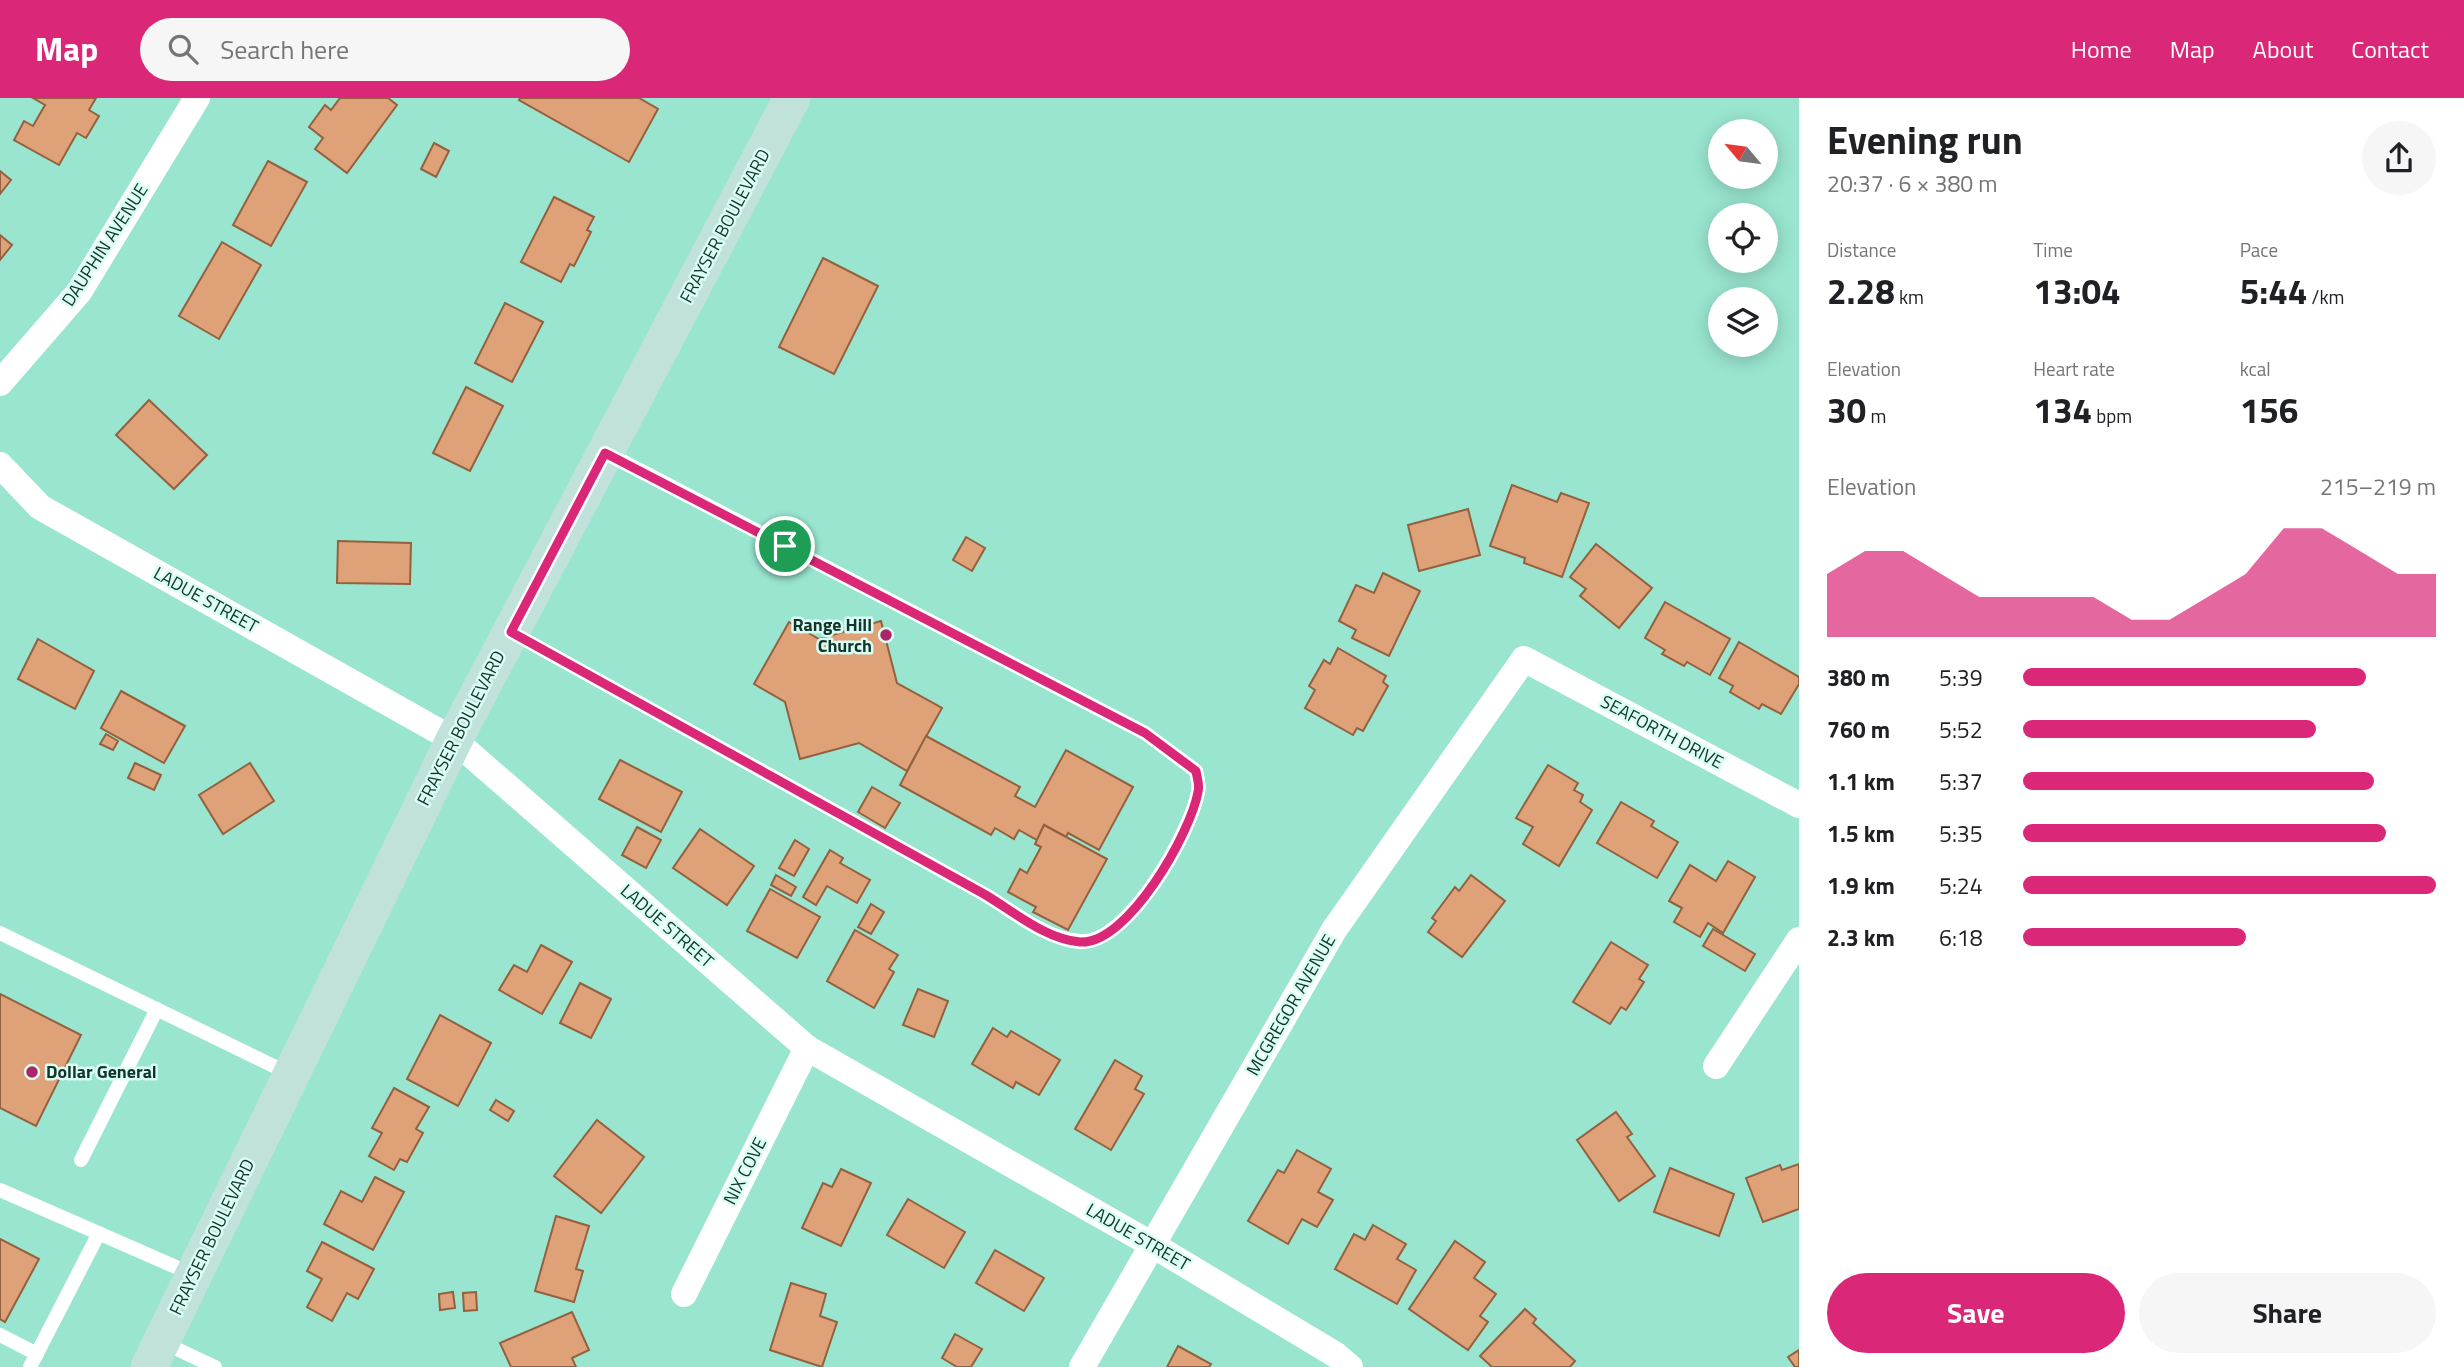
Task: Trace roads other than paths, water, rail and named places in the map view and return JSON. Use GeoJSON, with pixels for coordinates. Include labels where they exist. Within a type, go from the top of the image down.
{"type":"FeatureCollection","features":[{"type":"Feature","properties":{"kind":"main road","name":"FRAYSER BOULEVARD"},"geometry":{"type":"LineString","coordinates":[[155,1354],[454,740],[792,98]]}},
{"type":"Feature","properties":{"kind":"street","name":"DAUPHIN AVENUE"},"geometry":{"type":"LineString","coordinates":[[0,383],[79,292],[197,98]]}},
{"type":"Feature","properties":{"kind":"street","name":"LADUE STREET"},"geometry":{"type":"LineString","coordinates":[[0,465],[40,507],[454,740],[807,1048],[1151,1244],[1336,1355],[1350,1367]]}},
{"type":"Feature","properties":{"kind":"street","name":"SEAFORTH DRIVE"},"geometry":{"type":"LineString","coordinates":[[1524,659],[1799,805]]}},
{"type":"Feature","properties":{"kind":"street","name":"MCGREGOR AVENUE"},"geometry":{"type":"LineString","coordinates":[[1082,1367],[1334,930],[1524,659]]}},
{"type":"Feature","properties":{"kind":"street"},"geometry":{"type":"LineString","coordinates":[[1716,1066],[1799,940]]}},
{"type":"Feature","properties":{"kind":"street","name":"NIX COVE"},"geometry":{"type":"LineString","coordinates":[[684,1294],[807,1048]]}},
{"type":"Feature","properties":{"kind":"lane"},"geometry":{"type":"LineString","coordinates":[[511,632],[984,894],[1046,932],[1082,942],[1112,931],[1135,911],[1184,835],[1199,790],[1196,771],[1145,733],[605,453]]}},
{"type":"Feature","properties":{"kind":"lane"},"geometry":{"type":"LineString","coordinates":[[0,933],[291,1074]]}},
{"type":"Feature","properties":{"kind":"lane"},"geometry":{"type":"LineString","coordinates":[[81,1160],[157,1009]]}},
{"type":"Feature","properties":{"kind":"lane"},"geometry":{"type":"LineString","coordinates":[[0,1190],[194,1275]]}},
{"type":"Feature","properties":{"kind":"lane"},"geometry":{"type":"LineString","coordinates":[[0,1335],[33,1360],[99,1233]]}},
{"type":"Feature","properties":{"kind":"lane"},"geometry":{"type":"LineString","coordinates":[[155,1354],[215,1367]]}},
{"type":"Feature","properties":{"kind":"place","name":"Range Hill Church"},"geometry":{"type":"Point","coordinates":[886,635]}},
{"type":"Feature","properties":{"kind":"place","name":"Dollar General"},"geometry":{"type":"Point","coordinates":[32,1072]}}]}
